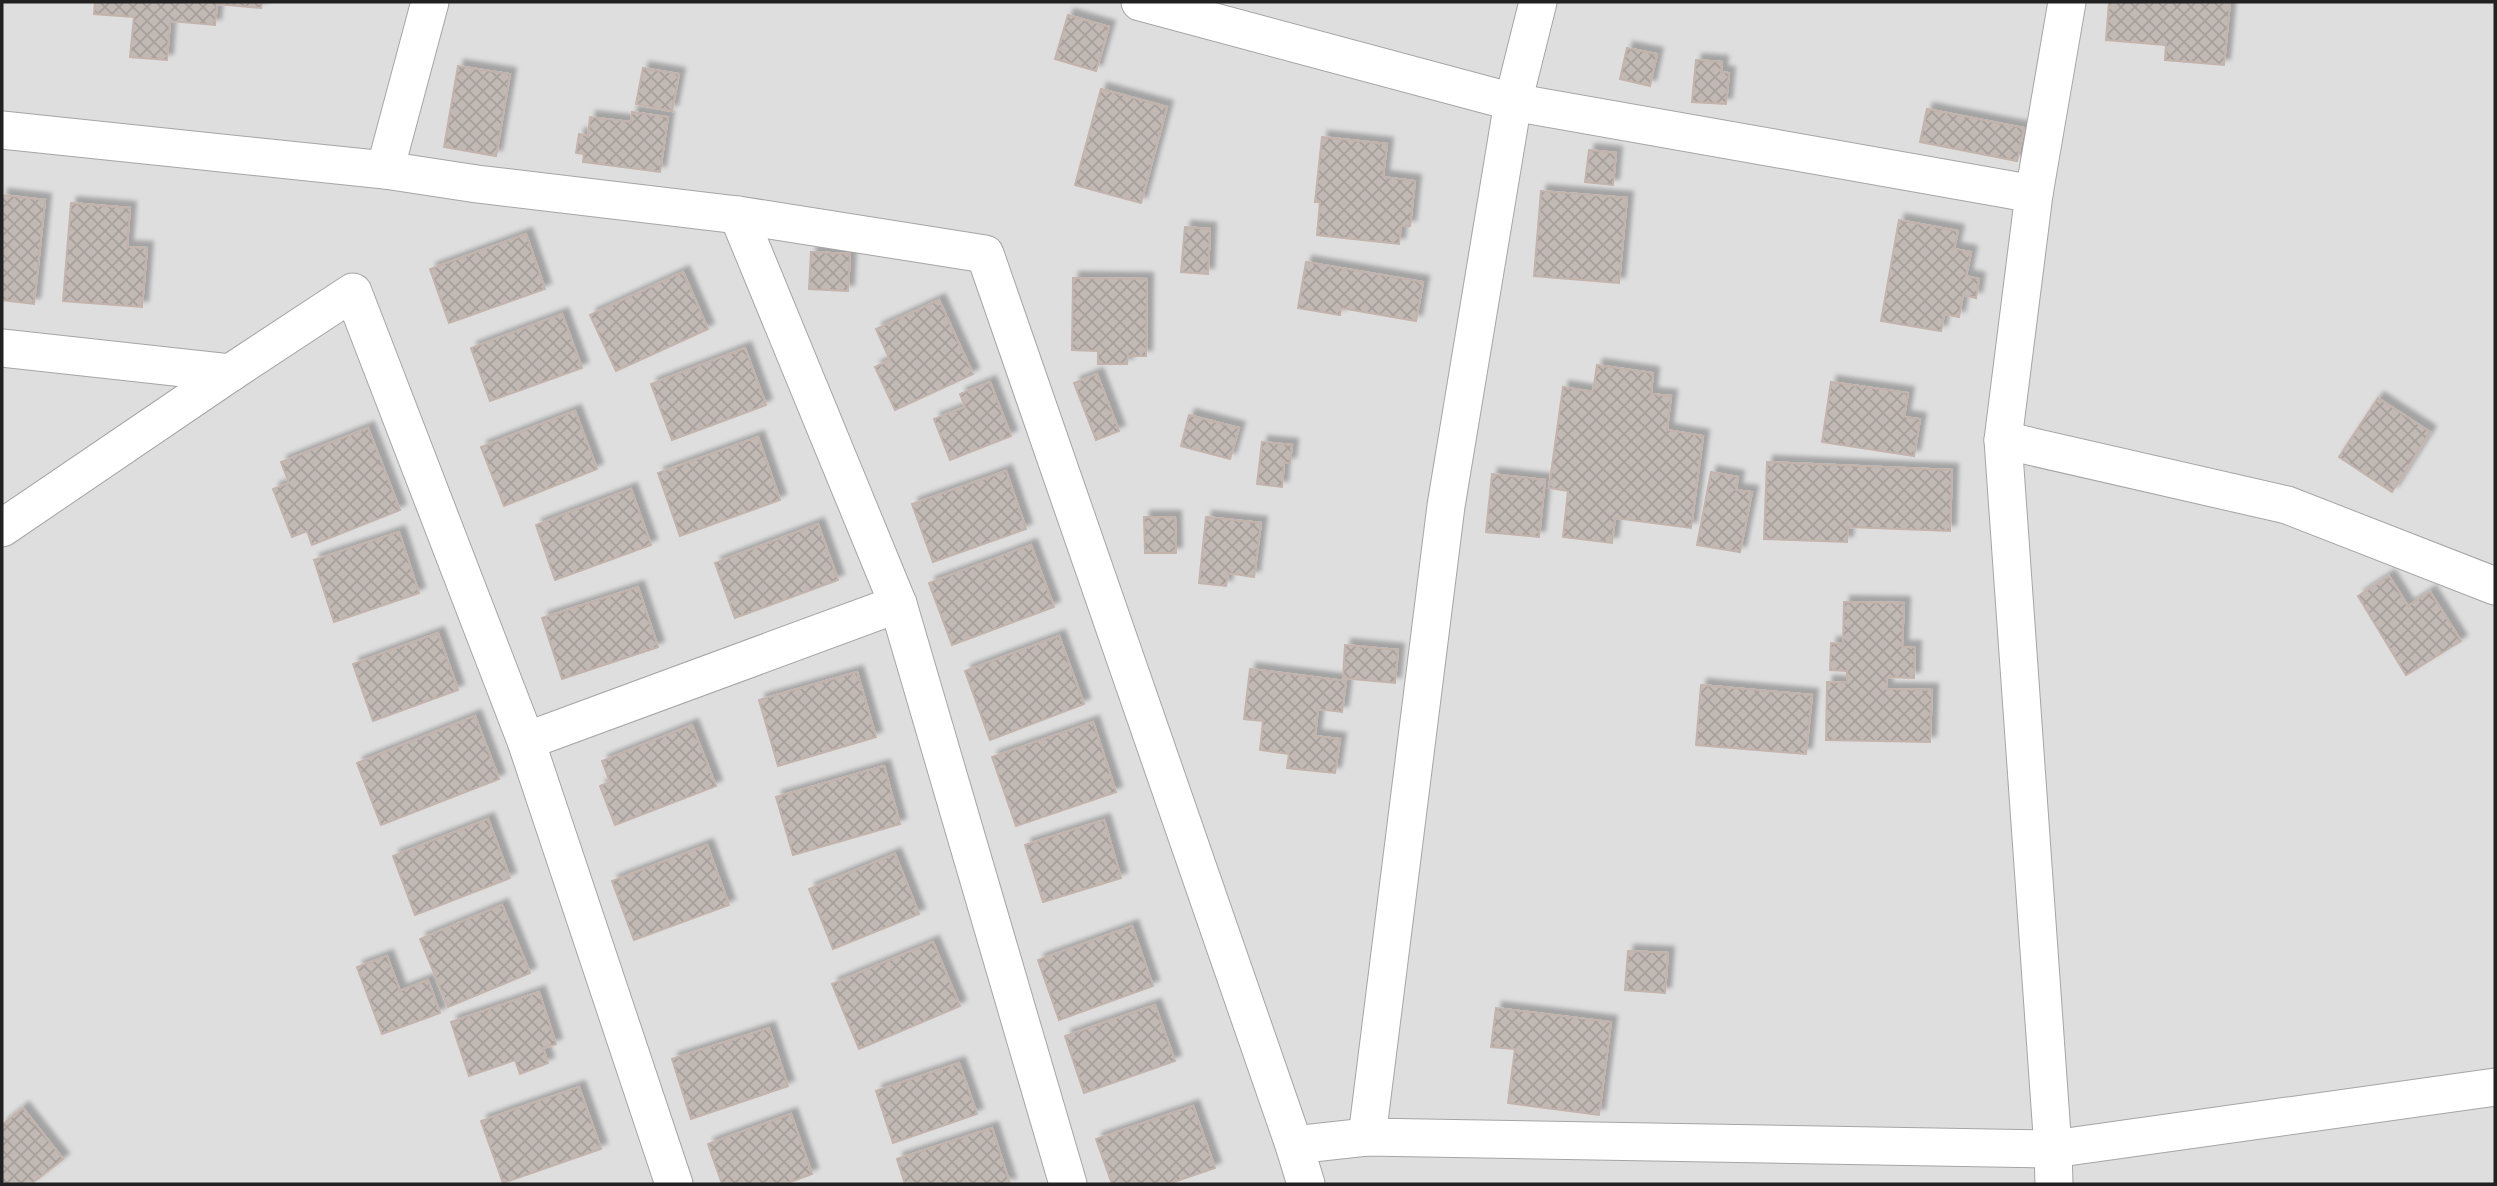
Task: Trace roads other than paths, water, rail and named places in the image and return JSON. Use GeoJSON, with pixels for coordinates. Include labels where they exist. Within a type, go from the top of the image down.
{"type":"FeatureCollection","features":[{"type":"Feature","properties":{"kind":"street"},"geometry":{"type":"LineString","coordinates":[[385,170],[430,2]]}},
{"type":"Feature","properties":{"kind":"street"},"geometry":{"type":"LineString","coordinates":[[1140,2],[1513,102],[2034,194]]}},
{"type":"Feature","properties":{"kind":"street"},"geometry":{"type":"LineString","coordinates":[[1367,1137],[1446,506],[1513,102],[1538,2]]}},
{"type":"Feature","properties":{"kind":"street"},"geometry":{"type":"LineString","coordinates":[[2053,1167],[2003,440],[2034,194],[2067,2]]}},
{"type":"Feature","properties":{"kind":"street"},"geometry":{"type":"LineString","coordinates":[[2,130],[385,170],[477,184],[738,215],[985,254],[1306,1184]]}},
{"type":"Feature","properties":{"kind":"street"},"geometry":{"type":"LineString","coordinates":[[738,215],[898,604],[1068,1184]]}},
{"type":"Feature","properties":{"kind":"street"},"geometry":{"type":"LineString","coordinates":[[2,528],[353,292],[526,741],[674,1184]]}},
{"type":"Feature","properties":{"kind":"street"},"geometry":{"type":"LineString","coordinates":[[2,348],[230,373]]}},
{"type":"Feature","properties":{"kind":"street"},"geometry":{"type":"LineString","coordinates":[[2003,440],[2287,505],[2495,586]]}},
{"type":"Feature","properties":{"kind":"street"},"geometry":{"type":"LineString","coordinates":[[526,741],[898,604]]}},
{"type":"Feature","properties":{"kind":"street"},"geometry":{"type":"LineString","coordinates":[[1294,1145],[1367,1137],[2053,1167],[2495,1087]]}}]}
